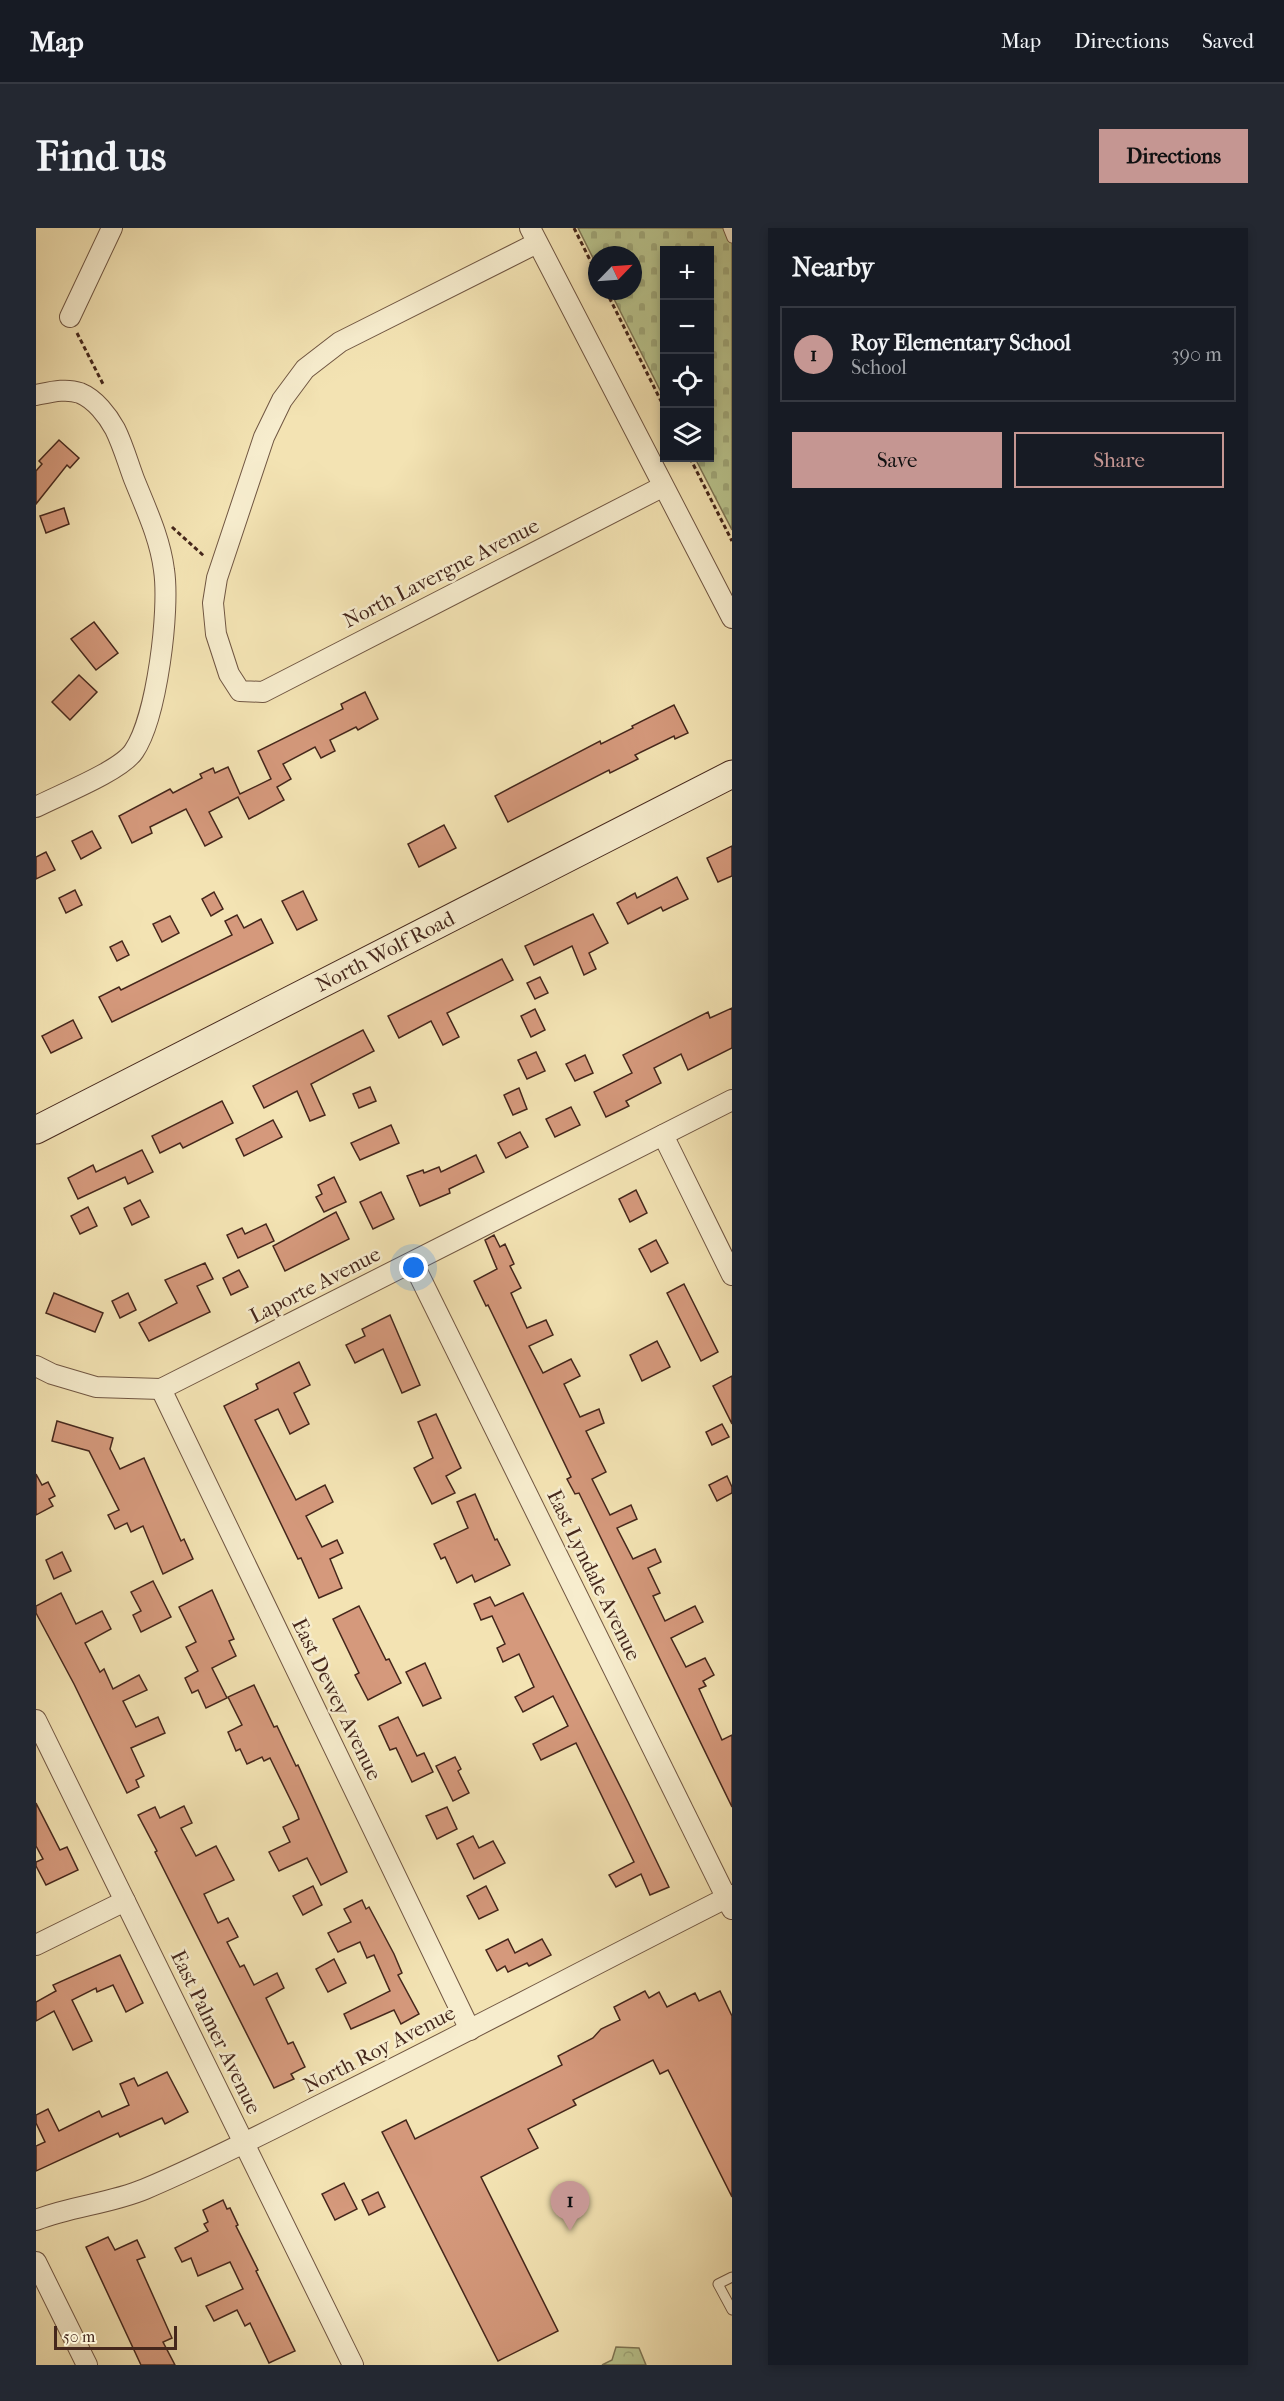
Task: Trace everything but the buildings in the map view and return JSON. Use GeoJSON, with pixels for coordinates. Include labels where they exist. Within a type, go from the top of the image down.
{"type":"FeatureCollection","features":[{"type":"Feature","properties":{"kind":"main road","name":"North Wolf Road"},"geometry":{"type":"LineString","coordinates":[[36,1130],[732,774]]}},
{"type":"Feature","properties":{"kind":"street"},"geometry":{"type":"LineString","coordinates":[[70,317],[112,228]]}},
{"type":"Feature","properties":{"kind":"street"},"geometry":{"type":"LineString","coordinates":[[220,570],[264,437],[282,400],[305,369],[340,342],[533,235],[732,618]]}},
{"type":"Feature","properties":{"kind":"street"},"geometry":{"type":"LineString","coordinates":[[36,395],[58,390],[81,393],[100,408],[114,428],[149,515],[165,571],[160,669],[146,724],[134,752],[115,768],[36,807]]}},
{"type":"Feature","properties":{"kind":"street","name":"North Lavergne Avenue"},"geometry":{"type":"LineString","coordinates":[[220,570],[213,603],[216,634],[229,674],[240,691],[263,692],[662,487]]}},
{"type":"Feature","properties":{"kind":"street","name":"Laporte Avenue"},"geometry":{"type":"LineString","coordinates":[[36,1366],[52,1374],[96,1387],[160,1389],[732,1100]]}},
{"type":"Feature","properties":{"kind":"street"},"geometry":{"type":"LineString","coordinates":[[663,1135],[732,1275]]}},
{"type":"Feature","properties":{"kind":"street","name":"East Lyndale Avenue"},"geometry":{"type":"LineString","coordinates":[[412,1263],[730,1901]]}},
{"type":"Feature","properties":{"kind":"street","name":"East Dewey Avenue"},"geometry":{"type":"LineString","coordinates":[[160,1389],[470,2030]]}},
{"type":"Feature","properties":{"kind":"street","name":"East Palmer Avenue"},"geometry":{"type":"LineString","coordinates":[[36,1720],[353,2365]]}},
{"type":"Feature","properties":{"kind":"street"},"geometry":{"type":"LineString","coordinates":[[36,1945],[125,1901]]}},
{"type":"Feature","properties":{"kind":"street","name":"North Roy Avenue"},"geometry":{"type":"LineString","coordinates":[[36,2220],[56,2212],[98,2205],[143,2190],[244,2143],[730,1901]]}},
{"type":"Feature","properties":{"kind":"street"},"geometry":{"type":"LineString","coordinates":[[36,2262],[87,2365]]}},
{"type":"Feature","properties":{"kind":"lane"},"geometry":{"type":"LineString","coordinates":[[728,228],[732,238]]}},
{"type":"Feature","properties":{"kind":"lane"},"geometry":{"type":"LineString","coordinates":[[732,2277],[718,2284],[732,2310]]}},
{"type":"Feature","properties":{"kind":"path"},"geometry":{"type":"LineString","coordinates":[[574,228],[588,256]]}},
{"type":"Feature","properties":{"kind":"path"},"geometry":{"type":"LineString","coordinates":[[610,300],[660,399]]}},
{"type":"Feature","properties":{"kind":"path"},"geometry":{"type":"LineString","coordinates":[[70,317],[107,394]]}},
{"type":"Feature","properties":{"kind":"path"},"geometry":{"type":"LineString","coordinates":[[692,462],[732,541]]}},
{"type":"Feature","properties":{"kind":"path"},"geometry":{"type":"LineString","coordinates":[[149,515],[158,511],[182,537],[220,570]]}},
{"type":"Feature","properties":{"kind":"green space"},"geometry":{"type":"Polygon","coordinates":[[[578,228],[732,228],[732,530],[697,462],[714,462],[714,246],[660,246],[660,390],[615,300],[642,300],[642,246],[588,246],[588,248],[578,228]]]}},
{"type":"Feature","properties":{"kind":"green space"},"geometry":{"type":"Polygon","coordinates":[[[616,2347],[639,2348],[646,2365],[602,2365],[612,2360],[616,2347]]]}},
{"type":"Feature","properties":{"kind":"place","name":"Roy Elementary School"},"geometry":{"type":"Point","coordinates":[570,2231]}}]}
